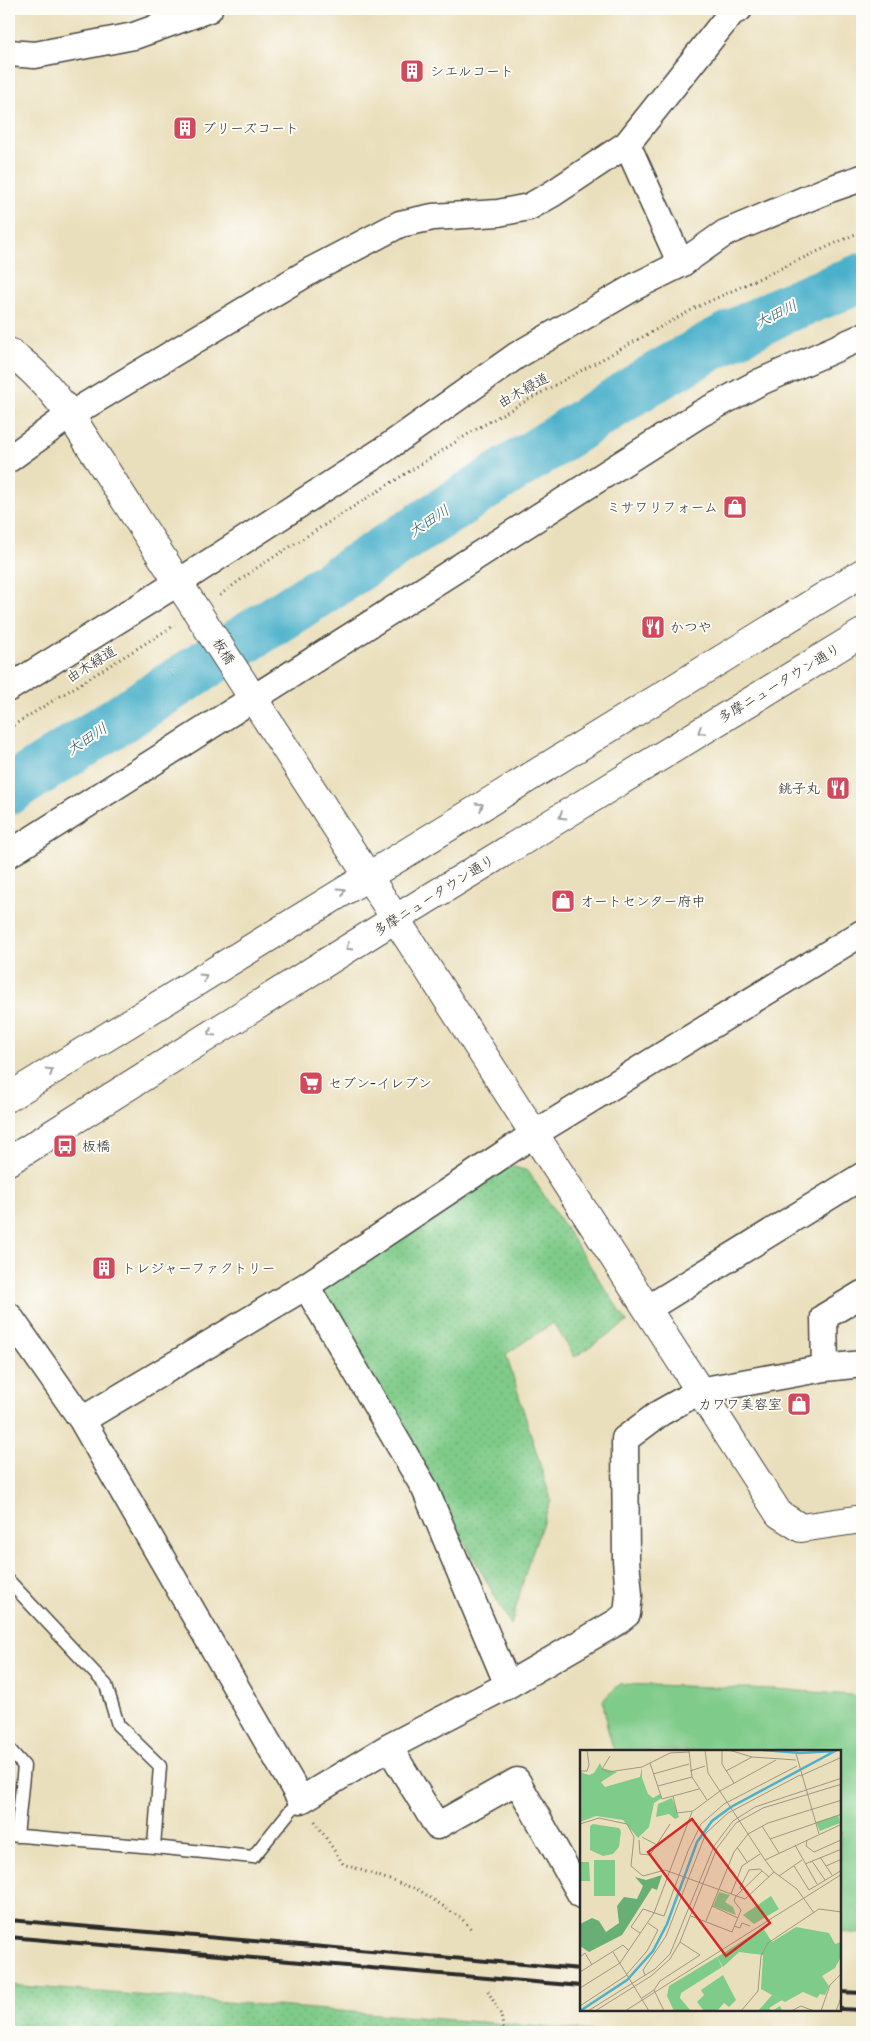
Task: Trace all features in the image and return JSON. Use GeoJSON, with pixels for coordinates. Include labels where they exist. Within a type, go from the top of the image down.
{"type":"FeatureCollection","features":[{"type":"Feature","properties":{"kind":"main road","name":"板橋"},"geometry":{"type":"LineString","coordinates":[[9,352],[25,362],[51,388],[179,582],[210,613],[247,687],[779,1514],[801,1528],[862,1519]]}},
{"type":"Feature","properties":{"kind":"main road"},"geometry":{"type":"LineString","coordinates":[[9,1096],[862,572]]}},
{"type":"Feature","properties":{"kind":"main road","name":"多摩ニュータウン通り"},"geometry":{"type":"LineString","coordinates":[[9,1161],[395,919],[862,633]]}},
{"type":"Feature","properties":{"kind":"street"},"geometry":{"type":"LineString","coordinates":[[9,459],[70,415],[312,270],[400,224],[433,218],[498,213],[529,207],[627,144],[732,12],[739,9]]}},
{"type":"Feature","properties":{"kind":"street"},"geometry":{"type":"LineString","coordinates":[[9,53],[35,55],[134,36],[201,10]]}},
{"type":"Feature","properties":{"kind":"street"},"geometry":{"type":"LineString","coordinates":[[627,144],[681,264]]}},
{"type":"Feature","properties":{"kind":"street"},"geometry":{"type":"LineString","coordinates":[[9,688],[179,582],[385,449],[516,356],[636,286],[681,264],[725,233],[830,189],[862,178]]}},
{"type":"Feature","properties":{"kind":"street"},"geometry":{"type":"LineString","coordinates":[[9,854],[247,687],[700,414],[760,382],[862,337]]}},
{"type":"Feature","properties":{"kind":"street"},"geometry":{"type":"LineString","coordinates":[[82,1420],[306,1286],[534,1134],[862,933]]}},
{"type":"Feature","properties":{"kind":"street"},"geometry":{"type":"LineString","coordinates":[[646,1309],[862,1176]]}},
{"type":"Feature","properties":{"kind":"street"},"geometry":{"type":"LineString","coordinates":[[306,1286],[425,1489],[508,1685]]}},
{"type":"Feature","properties":{"kind":"street"},"geometry":{"type":"LineString","coordinates":[[825,1368],[824,1317],[862,1294]]}},
{"type":"Feature","properties":{"kind":"street"},"geometry":{"type":"LineString","coordinates":[[9,1316],[82,1420],[301,1800],[389,1747],[508,1685],[628,1614],[625,1439],[660,1412],[699,1391],[825,1368],[862,1364]]}},
{"type":"Feature","properties":{"kind":"street"},"geometry":{"type":"LineString","coordinates":[[389,1747],[437,1826],[517,1781],[580,1893]]}},
{"type":"Feature","properties":{"kind":"lane"},"geometry":{"type":"LineString","coordinates":[[9,1581],[106,1686],[118,1725],[160,1766],[154,1847]]}},
{"type":"Feature","properties":{"kind":"lane"},"geometry":{"type":"LineString","coordinates":[[9,1749],[24,1766],[13,1836],[253,1857],[301,1800]]}},
{"type":"Feature","properties":{"kind":"path","name":"由木緑道"},"geometry":{"type":"LineString","coordinates":[[210,613],[258,568],[473,431],[697,307],[862,231]]}},
{"type":"Feature","properties":{"kind":"path","name":"由木緑道"},"geometry":{"type":"LineString","coordinates":[[9,728],[176,624]]}},
{"type":"Feature","properties":{"kind":"path"},"geometry":{"type":"LineString","coordinates":[[301,1800],[343,1864],[419,1890],[462,1919],[471,1929]]}},
{"type":"Feature","properties":{"kind":"path"},"geometry":{"type":"LineString","coordinates":[[488,1991],[502,2015],[504,2032]]}},
{"type":"Feature","properties":{"kind":"green space"},"geometry":{"type":"Polygon","coordinates":[[[508,1165],[528,1171],[627,1322],[575,1357],[553,1323],[506,1354],[551,1500],[528,1564],[511,1625],[318,1289],[508,1165]]]}},
{"type":"Feature","properties":{"kind":"green space"},"geometry":{"type":"Polygon","coordinates":[[[620,1684],[775,1689],[862,1696],[862,1934],[841,1932],[841,1750],[614,1750],[607,1727],[603,1700],[620,1684]]]}},
{"type":"Feature","properties":{"kind":"green space"},"geometry":{"type":"Polygon","coordinates":[[[9,1985],[606,2032],[9,2032],[9,1985]]]}},
{"type":"Feature","properties":{"kind":"waterway","name":"大田川"},"geometry":{"type":"LineString","coordinates":[[9,790],[649,381],[716,343],[784,309],[862,278]]}},
{"type":"Feature","properties":{"kind":"railway"},"geometry":{"type":"LineString","coordinates":[[9,1920],[580,1969]]}},
{"type":"Feature","properties":{"kind":"railway"},"geometry":{"type":"LineString","coordinates":[[9,1937],[580,1986]]}},
{"type":"Feature","properties":{"kind":"railway"},"geometry":{"type":"LineString","coordinates":[[841,1992],[862,1993]]}},
{"type":"Feature","properties":{"kind":"railway"},"geometry":{"type":"LineString","coordinates":[[841,2009],[862,2010]]}},
{"type":"Feature","properties":{"kind":"place","name":"シエルコート"},"geometry":{"type":"Point","coordinates":[412,71]}},
{"type":"Feature","properties":{"kind":"place","name":"ブリーズコート"},"geometry":{"type":"Point","coordinates":[185,128]}},
{"type":"Feature","properties":{"kind":"place","name":"ミサワリフォーム"},"geometry":{"type":"Point","coordinates":[735,507]}},
{"type":"Feature","properties":{"kind":"place","name":"かつや"},"geometry":{"type":"Point","coordinates":[653,627]}},
{"type":"Feature","properties":{"kind":"place","name":"銚子丸"},"geometry":{"type":"Point","coordinates":[838,788]}},
{"type":"Feature","properties":{"kind":"place","name":"オートセンター府中"},"geometry":{"type":"Point","coordinates":[563,901]}},
{"type":"Feature","properties":{"kind":"place","name":"セブン-イレブン"},"geometry":{"type":"Point","coordinates":[311,1083]}},
{"type":"Feature","properties":{"kind":"place","name":"板橋"},"geometry":{"type":"Point","coordinates":[65,1146]}},
{"type":"Feature","properties":{"kind":"place","name":"トレジャーファクトリー"},"geometry":{"type":"Point","coordinates":[104,1268]}},
{"type":"Feature","properties":{"kind":"place","name":"カワワ美容室"},"geometry":{"type":"Point","coordinates":[799,1404]}}]}
